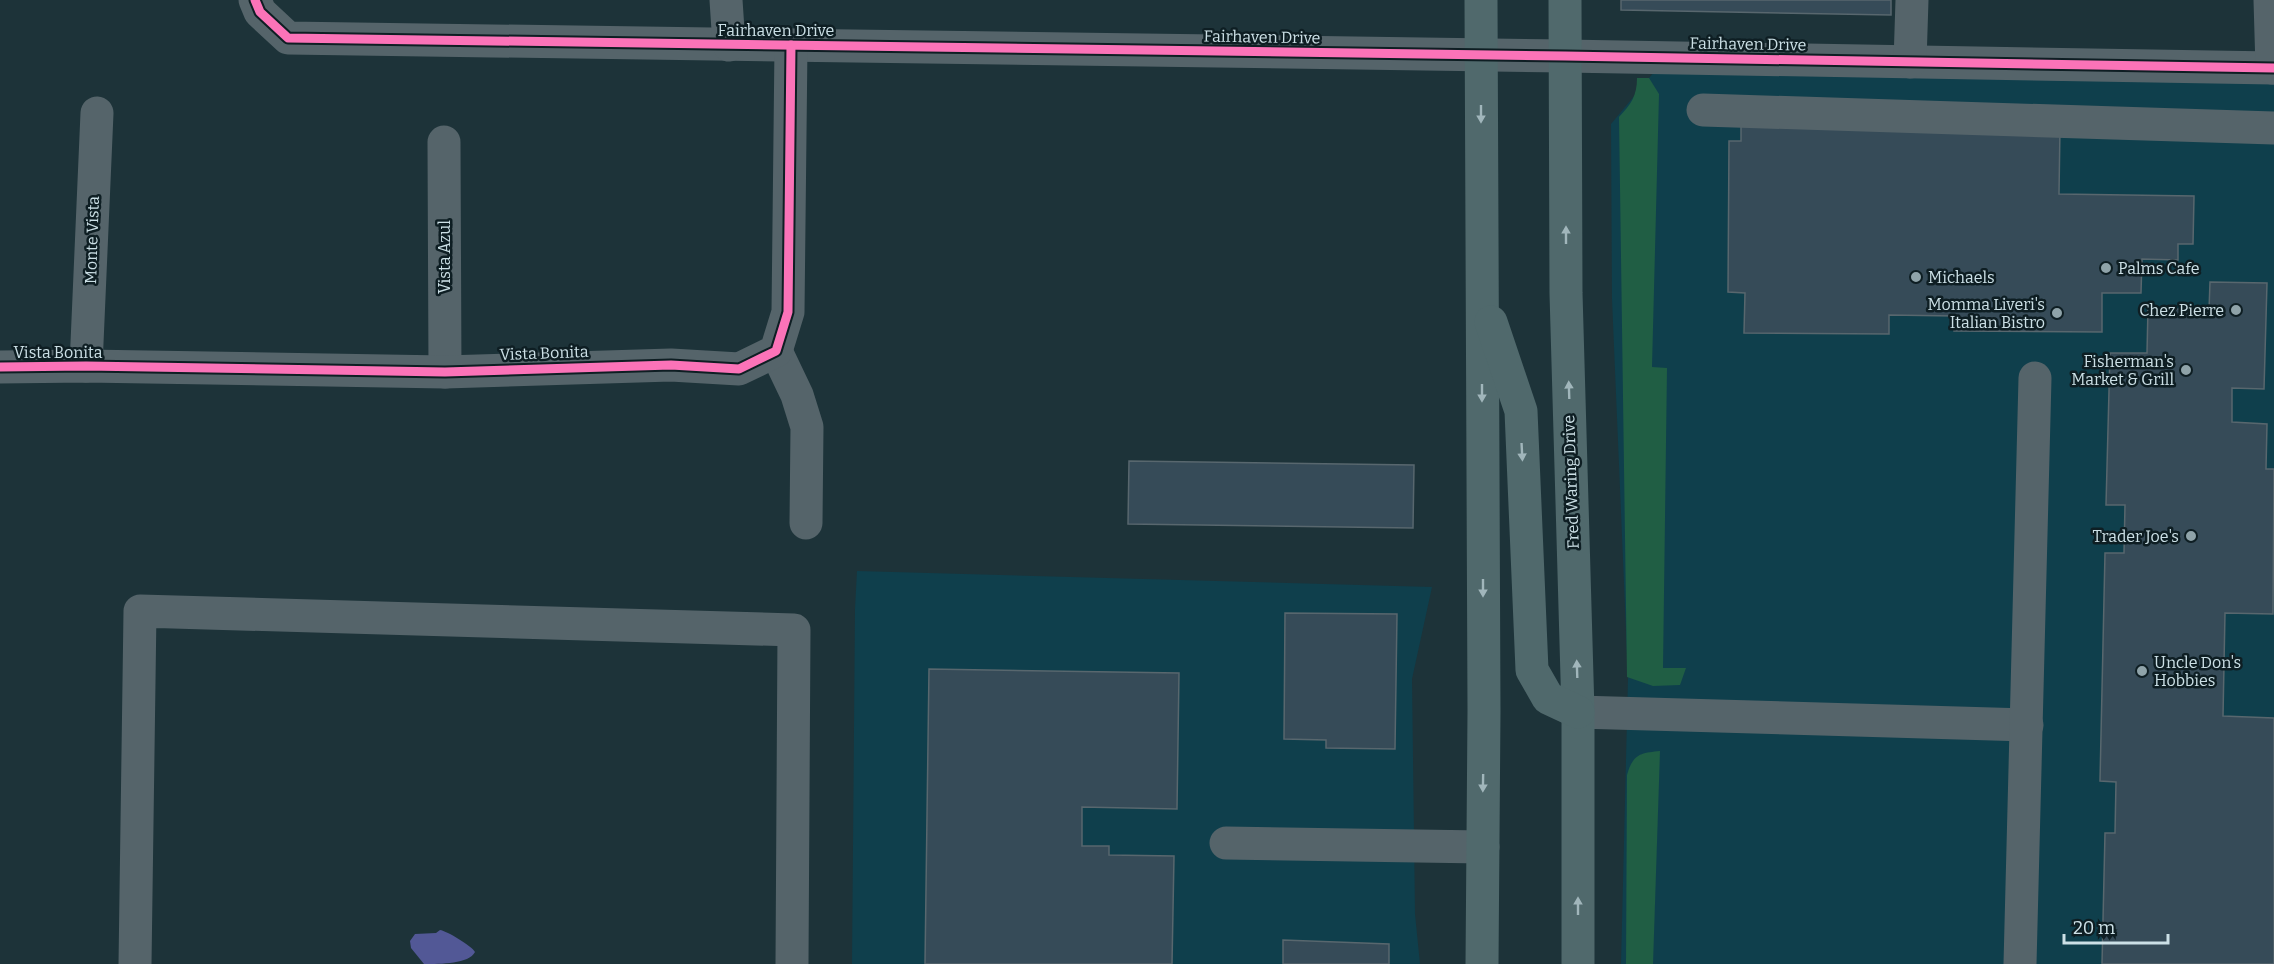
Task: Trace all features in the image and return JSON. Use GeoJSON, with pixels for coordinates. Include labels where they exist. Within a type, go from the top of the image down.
{"type":"FeatureCollection","features":[{"type":"Feature","properties":{"kind":"main road"},"geometry":{"type":"LineString","coordinates":[[1481,0],[1482,964]]}},
{"type":"Feature","properties":{"kind":"main road","name":"Fred Waring Drive"},"geometry":{"type":"LineString","coordinates":[[1565,0],[1566,293],[1578,712],[1578,964]]}},
{"type":"Feature","properties":{"kind":"main road"},"geometry":{"type":"LineString","coordinates":[[1482,295],[1521,411],[1532,670],[1548,699],[1578,712]]}},
{"type":"Feature","properties":{"kind":"street"},"geometry":{"type":"LineString","coordinates":[[726,0],[729,45]]}},
{"type":"Feature","properties":{"kind":"street"},"geometry":{"type":"LineString","coordinates":[[1910,62],[1912,0]]}},
{"type":"Feature","properties":{"kind":"street"},"geometry":{"type":"LineString","coordinates":[[2270,0],[2273,68]]}},
{"type":"Feature","properties":{"kind":"street","name":"Fairhaven Drive"},"geometry":{"type":"LineString","coordinates":[[257,6],[288,38],[2273,68]]}},
{"type":"Feature","properties":{"kind":"street"},"geometry":{"type":"LineString","coordinates":[[791,45],[788,312],[776,351],[796,395],[807,427],[806,523]]}},
{"type":"Feature","properties":{"kind":"street"},"geometry":{"type":"LineString","coordinates":[[1703,110],[2274,128]]}},
{"type":"Feature","properties":{"kind":"street","name":"Monte Vista"},"geometry":{"type":"LineString","coordinates":[[87,366],[97,113]]}},
{"type":"Feature","properties":{"kind":"street","name":"Vista Azul"},"geometry":{"type":"LineString","coordinates":[[444,142],[445,372]]}},
{"type":"Feature","properties":{"kind":"street","name":"Vista Bonita"},"geometry":{"type":"LineString","coordinates":[[0,367],[87,366],[445,372],[672,364],[738,369],[776,351]]}},
{"type":"Feature","properties":{"kind":"street"},"geometry":{"type":"LineString","coordinates":[[2020,964],[2035,378]]}},
{"type":"Feature","properties":{"kind":"street"},"geometry":{"type":"LineString","coordinates":[[135,964],[140,611],[794,630],[792,964]]}},
{"type":"Feature","properties":{"kind":"street"},"geometry":{"type":"LineString","coordinates":[[1578,712],[2027,725]]}},
{"type":"Feature","properties":{"kind":"street"},"geometry":{"type":"LineString","coordinates":[[1226,843],[1483,847]]}},
{"type":"Feature","properties":{"kind":"shaded area"},"geometry":{"type":"Polygon","coordinates":[[[1659,66],[2274,74],[2274,964],[1621,964],[1628,678],[1612,299],[1611,124],[1659,66]]]}},
{"type":"Feature","properties":{"kind":"shaded area"},"geometry":{"type":"Polygon","coordinates":[[[857,571],[1432,587],[1412,679],[1415,914],[1420,964],[852,964],[857,571]]]}},
{"type":"Feature","properties":{"kind":"green space"},"geometry":{"type":"Polygon","coordinates":[[[1637,78],[1649,78],[1659,94],[1652,367],[1667,368],[1663,668],[1686,668],[1680,685],[1653,686],[1627,677],[1619,117],[1632,99],[1636,90],[1637,78]]]}},
{"type":"Feature","properties":{"kind":"green space"},"geometry":{"type":"Polygon","coordinates":[[[1660,751],[1653,964],[1626,964],[1627,775],[1638,756],[1660,751]]]}},
{"type":"Feature","properties":{"kind":"water"},"geometry":{"type":"Polygon","coordinates":[[[440,930],[459,939],[475,952],[461,961],[424,964],[411,948],[410,941],[415,934],[436,933],[440,930]]]}},
{"type":"Feature","properties":{"kind":"building"},"geometry":{"type":"Polygon","coordinates":[[[1621,0],[1891,0],[1891,15],[1621,10],[1621,0]]]}},
{"type":"Feature","properties":{"kind":"building"},"geometry":{"type":"Polygon","coordinates":[[[1741,123],[2060,127],[2059,194],[2194,196],[2193,244],[2178,244],[2178,260],[2142,259],[2141,293],[2102,293],[2102,332],[1954,331],[1955,316],[1889,315],[1889,334],[1744,333],[1745,293],[1728,292],[1729,141],[1741,141],[1741,123]]]}},
{"type":"Feature","properties":{"kind":"building"},"geometry":{"type":"Polygon","coordinates":[[[2210,282],[2267,283],[2264,389],[2232,388],[2232,422],[2267,424],[2266,469],[2274,469],[2273,614],[2225,613],[2223,716],[2274,718],[2274,964],[2102,964],[2105,833],[2115,833],[2116,782],[2100,781],[2105,553],[2124,553],[2125,505],[2106,505],[2110,353],[2147,353],[2148,308],[2209,310],[2210,282]]]}},
{"type":"Feature","properties":{"kind":"building"},"geometry":{"type":"Polygon","coordinates":[[[1129,461],[1414,465],[1413,528],[1128,524],[1129,461]]]}},
{"type":"Feature","properties":{"kind":"building"},"geometry":{"type":"Polygon","coordinates":[[[1285,613],[1397,614],[1395,749],[1326,748],[1326,740],[1284,739],[1285,613]]]}},
{"type":"Feature","properties":{"kind":"building"},"geometry":{"type":"Polygon","coordinates":[[[929,669],[1179,673],[1177,809],[1082,807],[1082,846],[1109,846],[1109,855],[1174,856],[1172,964],[925,964],[929,669]]]}},
{"type":"Feature","properties":{"kind":"building"},"geometry":{"type":"Polygon","coordinates":[[[1283,940],[1389,944],[1389,964],[1283,964],[1283,940]]]}},
{"type":"Feature","properties":{"kind":"cycle path"},"geometry":{"type":"LineString","coordinates":[[255,0],[260,12],[288,38],[2274,68]]}},
{"type":"Feature","properties":{"kind":"cycle path"},"geometry":{"type":"LineString","coordinates":[[0,367],[86,366],[445,372],[671,365],[739,369],[776,351],[788,312],[791,45]]}},
{"type":"Feature","properties":{"kind":"place","name":"Palms Cafe"},"geometry":{"type":"Point","coordinates":[2106,268]}},
{"type":"Feature","properties":{"kind":"place","name":"Michaels"},"geometry":{"type":"Point","coordinates":[1916,277]}},
{"type":"Feature","properties":{"kind":"place","name":"Chez Pierre"},"geometry":{"type":"Point","coordinates":[2236,310]}},
{"type":"Feature","properties":{"kind":"place","name":"Momma Liveri's Italian Bistro"},"geometry":{"type":"Point","coordinates":[2057,313]}},
{"type":"Feature","properties":{"kind":"place","name":"Fisherman's Market & Grill"},"geometry":{"type":"Point","coordinates":[2186,370]}},
{"type":"Feature","properties":{"kind":"place","name":"Trader Joe's"},"geometry":{"type":"Point","coordinates":[2191,536]}},
{"type":"Feature","properties":{"kind":"place","name":"Uncle Don's Hobbies"},"geometry":{"type":"Point","coordinates":[2142,671]}}]}
